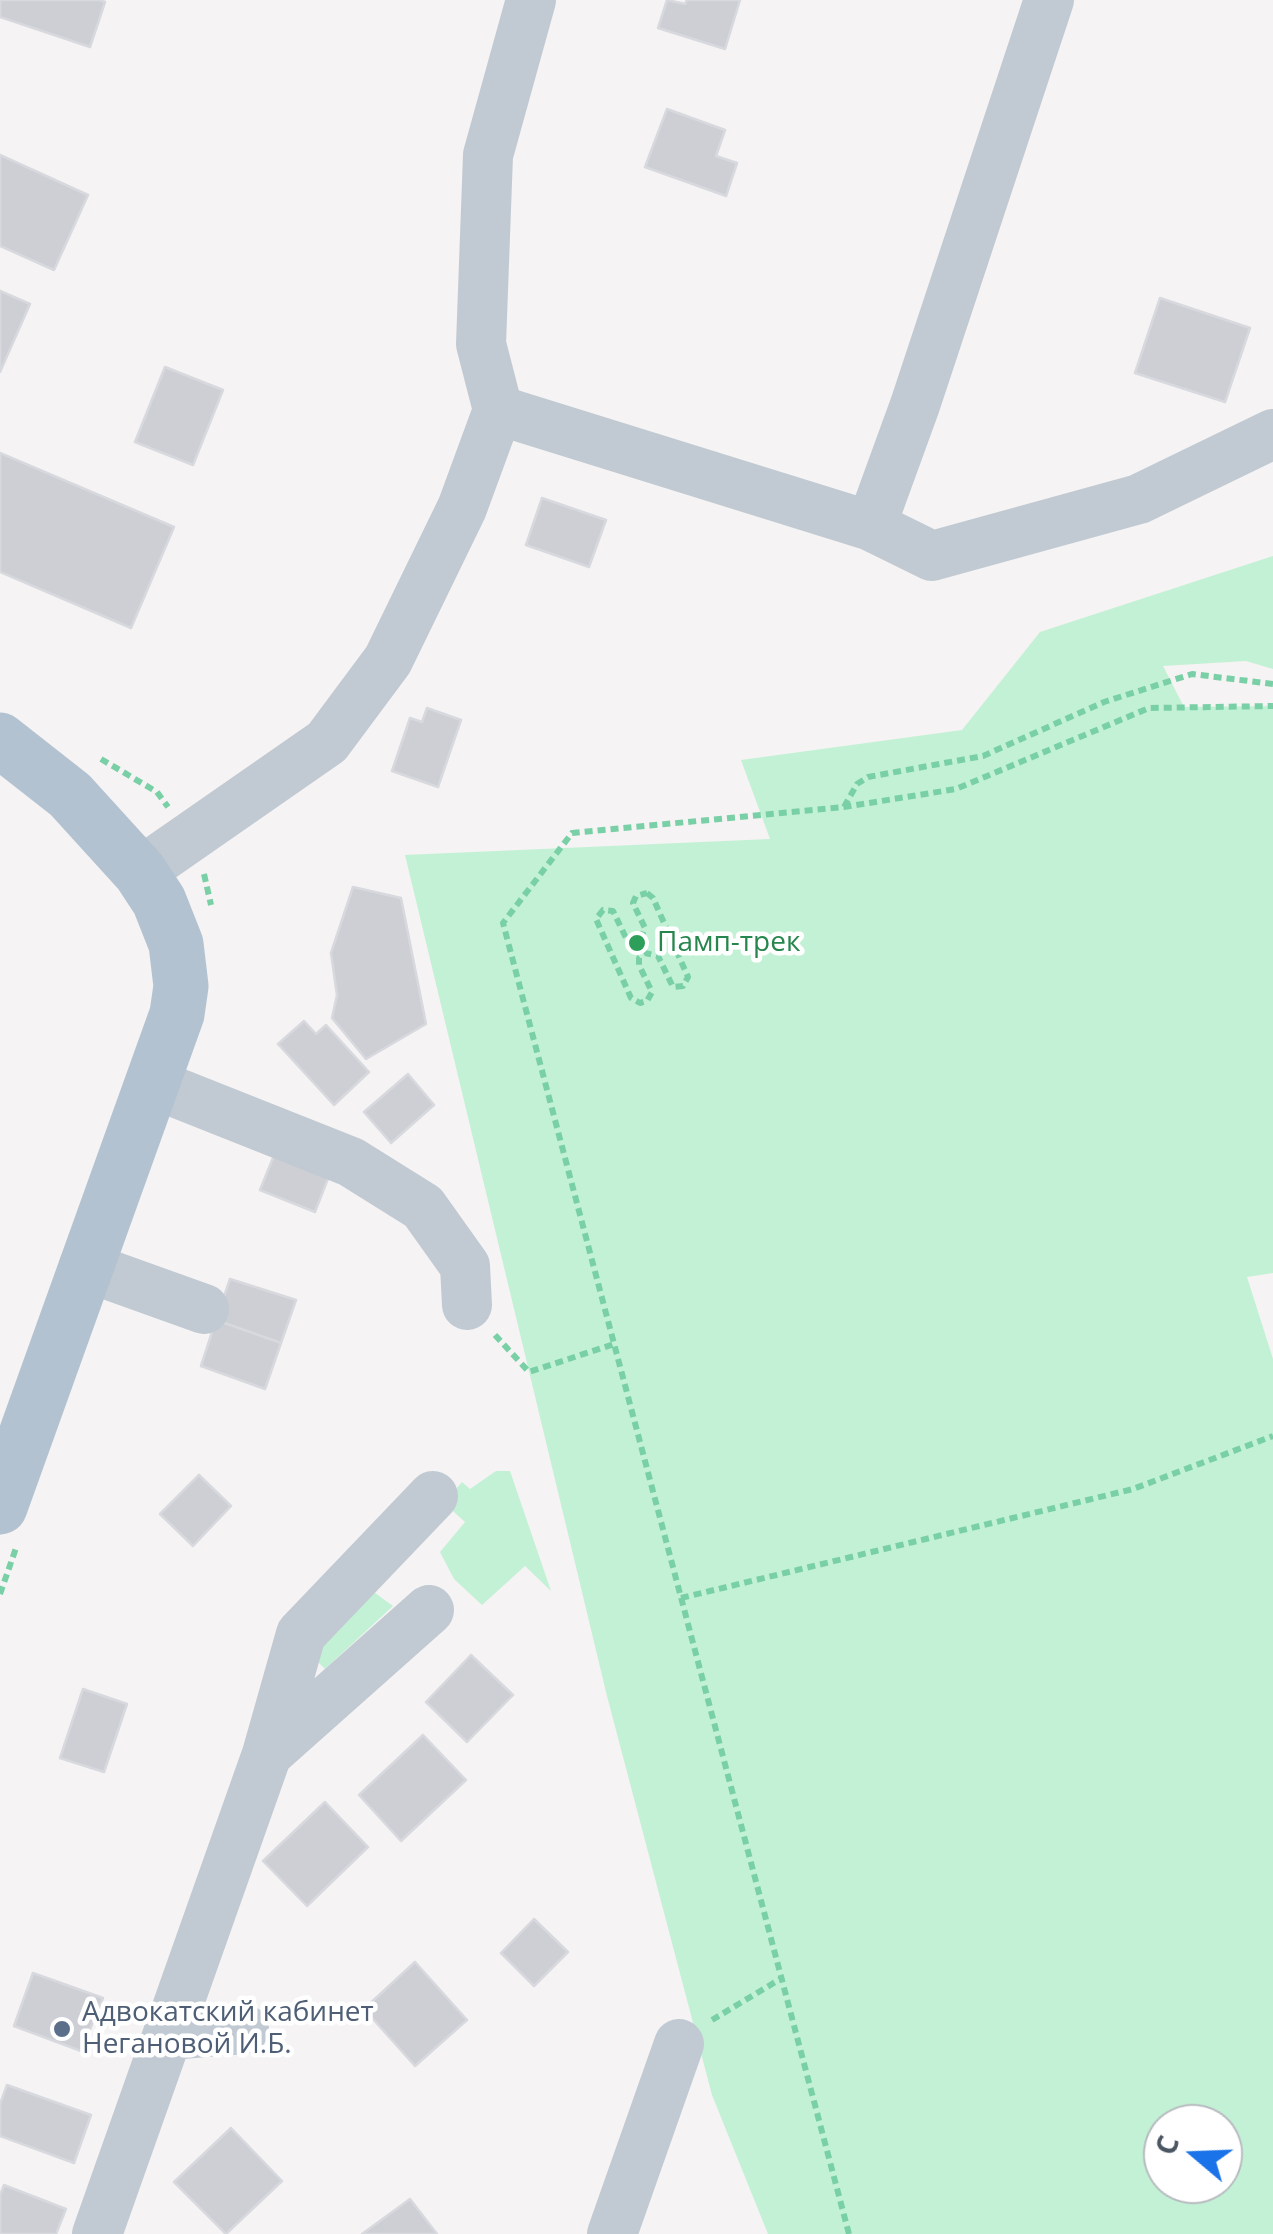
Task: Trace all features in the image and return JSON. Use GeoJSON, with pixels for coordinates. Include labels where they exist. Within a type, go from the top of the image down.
{"type":"FeatureCollection","features":[{"type":"Feature","properties":{"kind":"main road"},"geometry":{"type":"LineString","coordinates":[[0,740],[70,795],[140,872],[159,902],[176,944],[180,986],[177,1014],[2,1494]]}},
{"type":"Feature","properties":{"kind":"street"},"geometry":{"type":"LineString","coordinates":[[140,872],[327,742],[388,660],[462,508],[498,410],[480,344],[488,155],[530,0]]}},
{"type":"Feature","properties":{"kind":"street"},"geometry":{"type":"LineString","coordinates":[[871,526],[916,405],[1049,0]]}},
{"type":"Feature","properties":{"kind":"street"},"geometry":{"type":"LineString","coordinates":[[498,410],[871,526],[932,556],[1140,499],[1273,434]]}},
{"type":"Feature","properties":{"kind":"street"},"geometry":{"type":"LineString","coordinates":[[152,1083],[351,1162],[423,1207],[465,1266],[467,1304]]}},
{"type":"Feature","properties":{"kind":"street"},"geometry":{"type":"LineString","coordinates":[[84,1266],[204,1309]]}},
{"type":"Feature","properties":{"kind":"street"},"geometry":{"type":"LineString","coordinates":[[97,2234],[268,1754],[301,1634],[433,1496]]}},
{"type":"Feature","properties":{"kind":"street"},"geometry":{"type":"LineString","coordinates":[[268,1754],[429,1610]]}},
{"type":"Feature","properties":{"kind":"street"},"geometry":{"type":"LineString","coordinates":[[169,2035],[244,2029]]}},
{"type":"Feature","properties":{"kind":"street"},"geometry":{"type":"LineString","coordinates":[[612,2234],[678,2044]]}},
{"type":"Feature","properties":{"kind":"path"},"geometry":{"type":"LineString","coordinates":[[844,807],[857,784],[868,777],[983,756],[1104,702],[1192,674],[1273,684]]}},
{"type":"Feature","properties":{"kind":"path"},"geometry":{"type":"LineString","coordinates":[[849,2234],[504,924],[572,833],[844,807],[956,789],[1149,708],[1273,706]]}},
{"type":"Feature","properties":{"kind":"path"},"geometry":{"type":"LineString","coordinates":[[640,894],[650,895],[688,973],[686,984],[673,986],[658,956],[645,953],[638,965],[650,985],[651,996],[640,1003],[630,994],[598,926],[599,912],[610,909],[627,940],[640,941],[645,928],[633,903],[640,894]]}},
{"type":"Feature","properties":{"kind":"path"},"geometry":{"type":"LineString","coordinates":[[467,1304],[529,1372],[614,1344]]}},
{"type":"Feature","properties":{"kind":"path"},"geometry":{"type":"LineString","coordinates":[[681,1598],[1133,1489],[1273,1436]]}},
{"type":"Feature","properties":{"kind":"path"},"geometry":{"type":"LineString","coordinates":[[678,2044],[782,1978]]}},
{"type":"Feature","properties":{"kind":"green space"},"geometry":{"type":"Polygon","coordinates":[[[1273,556],[1273,669],[1246,661],[1163,666],[1184,707],[1273,706],[1273,1273],[1247,1277],[1273,1359],[1273,2234],[768,2234],[712,2095],[607,1696],[405,855],[770,839],[741,760],[962,730],[1040,632],[1273,556]]]}},
{"type":"Feature","properties":{"kind":"green space"},"geometry":{"type":"Polygon","coordinates":[[[496,1471],[510,1471],[551,1591],[525,1566],[482,1605],[454,1579],[440,1552],[465,1522],[444,1503],[462,1482],[470,1489],[496,1471]]]}},
{"type":"Feature","properties":{"kind":"green space"},"geometry":{"type":"Polygon","coordinates":[[[371,1590],[393,1606],[325,1669],[309,1653],[371,1590]]]}},
{"type":"Feature","properties":{"kind":"building"},"geometry":{"type":"Polygon","coordinates":[[[0,0],[105,2],[90,47],[0,17],[0,0]]]}},
{"type":"Feature","properties":{"kind":"building"},"geometry":{"type":"Polygon","coordinates":[[[667,0],[685,4],[687,0],[740,0],[725,49],[658,28],[667,0]]]}},
{"type":"Feature","properties":{"kind":"building"},"geometry":{"type":"Polygon","coordinates":[[[667,109],[725,130],[716,156],[737,163],[726,196],[645,167],[667,109]]]}},
{"type":"Feature","properties":{"kind":"building"},"geometry":{"type":"Polygon","coordinates":[[[0,155],[88,195],[54,270],[0,246],[0,155]]]}},
{"type":"Feature","properties":{"kind":"building"},"geometry":{"type":"Polygon","coordinates":[[[0,291],[30,304],[0,372],[0,291]]]}},
{"type":"Feature","properties":{"kind":"building"},"geometry":{"type":"Polygon","coordinates":[[[1160,298],[1250,328],[1225,402],[1135,373],[1160,298]]]}},
{"type":"Feature","properties":{"kind":"building"},"geometry":{"type":"Polygon","coordinates":[[[165,367],[223,390],[193,465],[135,442],[165,367]]]}},
{"type":"Feature","properties":{"kind":"building"},"geometry":{"type":"Polygon","coordinates":[[[0,453],[174,527],[131,628],[0,572],[0,453]]]}},
{"type":"Feature","properties":{"kind":"building"},"geometry":{"type":"Polygon","coordinates":[[[542,498],[606,520],[589,567],[526,545],[542,498]]]}},
{"type":"Feature","properties":{"kind":"building"},"geometry":{"type":"Polygon","coordinates":[[[427,708],[461,720],[438,787],[392,771],[410,718],[422,722],[427,708]]]}},
{"type":"Feature","properties":{"kind":"building"},"geometry":{"type":"Polygon","coordinates":[[[353,887],[401,898],[426,1024],[366,1059],[332,1018],[337,995],[331,953],[353,887]]]}},
{"type":"Feature","properties":{"kind":"building"},"geometry":{"type":"Polygon","coordinates":[[[304,1021],[316,1034],[326,1025],[369,1072],[334,1105],[278,1044],[304,1021]]]}},
{"type":"Feature","properties":{"kind":"building"},"geometry":{"type":"Polygon","coordinates":[[[408,1074],[434,1105],[391,1143],[364,1112],[408,1074]]]}},
{"type":"Feature","properties":{"kind":"building"},"geometry":{"type":"Polygon","coordinates":[[[277,1148],[332,1168],[315,1212],[260,1190],[277,1148]]]}},
{"type":"Feature","properties":{"kind":"building"},"geometry":{"type":"Polygon","coordinates":[[[230,1279],[296,1300],[281,1343],[216,1320],[230,1279]]]}},
{"type":"Feature","properties":{"kind":"building"},"geometry":{"type":"Polygon","coordinates":[[[216,1320],[281,1343],[265,1389],[201,1366],[216,1320]]]}},
{"type":"Feature","properties":{"kind":"building"},"geometry":{"type":"Polygon","coordinates":[[[199,1475],[231,1506],[193,1546],[160,1514],[199,1475]]]}},
{"type":"Feature","properties":{"kind":"building"},"geometry":{"type":"Polygon","coordinates":[[[471,1655],[513,1695],[467,1742],[426,1702],[471,1655]]]}},
{"type":"Feature","properties":{"kind":"building"},"geometry":{"type":"Polygon","coordinates":[[[83,1689],[127,1704],[104,1772],[60,1758],[83,1689]]]}},
{"type":"Feature","properties":{"kind":"building"},"geometry":{"type":"Polygon","coordinates":[[[423,1735],[466,1780],[401,1841],[359,1795],[423,1735]]]}},
{"type":"Feature","properties":{"kind":"building"},"geometry":{"type":"Polygon","coordinates":[[[325,1802],[368,1847],[307,1906],[263,1861],[325,1802]]]}},
{"type":"Feature","properties":{"kind":"building"},"geometry":{"type":"Polygon","coordinates":[[[534,1919],[568,1952],[534,1986],[501,1953],[534,1919]]]}},
{"type":"Feature","properties":{"kind":"building"},"geometry":{"type":"Polygon","coordinates":[[[415,1962],[467,2020],[415,2066],[364,2009],[415,1962]]]}},
{"type":"Feature","properties":{"kind":"building"},"geometry":{"type":"Polygon","coordinates":[[[33,1973],[103,1998],[81,2051],[14,2026],[33,1973]]]}},
{"type":"Feature","properties":{"kind":"building"},"geometry":{"type":"Polygon","coordinates":[[[7,2085],[91,2115],[74,2163],[0,2136],[0,2104],[7,2085]]]}},
{"type":"Feature","properties":{"kind":"building"},"geometry":{"type":"Polygon","coordinates":[[[231,2128],[282,2181],[226,2234],[174,2182],[231,2128]]]}},
{"type":"Feature","properties":{"kind":"building"},"geometry":{"type":"Polygon","coordinates":[[[4,2185],[66,2209],[56,2234],[0,2234],[0,2195],[4,2185]]]}},
{"type":"Feature","properties":{"kind":"building"},"geometry":{"type":"Polygon","coordinates":[[[410,2199],[437,2234],[362,2234],[410,2199]]]}},
{"type":"Feature","properties":{"kind":"place","name":"Памп-трек"},"geometry":{"type":"Point","coordinates":[637,943]}},
{"type":"Feature","properties":{"kind":"place","name":"Адвокатский кабинет Негановой И.Б."},"geometry":{"type":"Point","coordinates":[62,2029]}}]}
